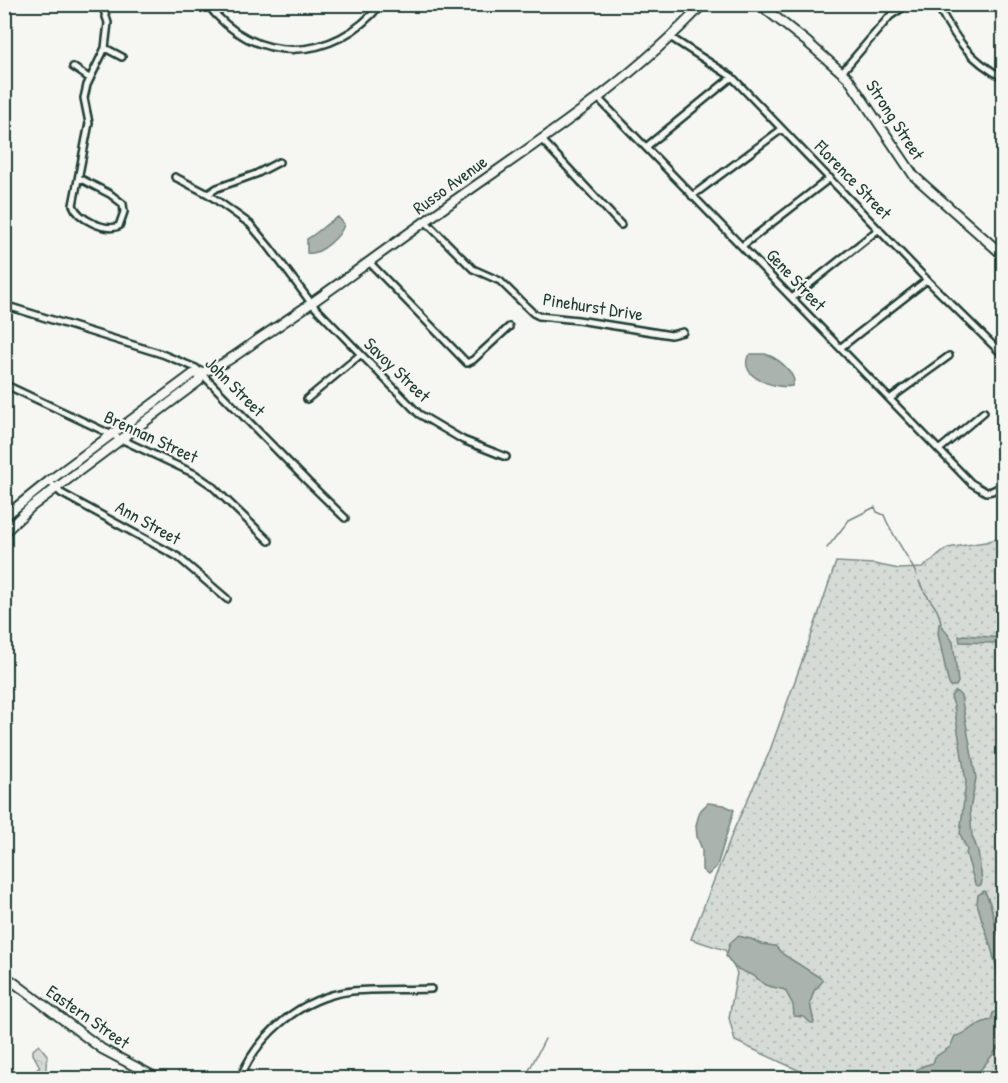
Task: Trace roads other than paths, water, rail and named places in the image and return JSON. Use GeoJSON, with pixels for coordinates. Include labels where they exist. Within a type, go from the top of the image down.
{"type":"FeatureCollection","features":[{"type":"Feature","properties":{"kind":"street"},"geometry":{"type":"LineString","coordinates":[[79,178],[123,204],[124,212],[119,226],[113,229],[103,227],[80,215],[75,211],[73,205],[89,123],[84,98],[89,78],[105,48],[108,23],[102,4]]}},
{"type":"Feature","properties":{"kind":"street"},"geometry":{"type":"LineString","coordinates":[[207,4],[223,22],[247,39],[271,47],[292,50],[315,48],[338,40],[355,30],[381,4]]}},
{"type":"Feature","properties":{"kind":"street","name":"Russo Avenue"},"geometry":{"type":"LineString","coordinates":[[4,517],[193,374],[203,373],[228,360],[312,304],[495,171],[542,140],[598,98],[670,37],[703,4]]}},
{"type":"Feature","properties":{"kind":"street","name":"Strong Street"},"geometry":{"type":"LineString","coordinates":[[759,4],[842,72],[859,92],[914,176],[1004,256]]}},
{"type":"Feature","properties":{"kind":"street"},"geometry":{"type":"LineString","coordinates":[[842,72],[890,16],[908,4]]}},
{"type":"Feature","properties":{"kind":"street"},"geometry":{"type":"LineString","coordinates":[[937,4],[952,33],[966,51],[986,68],[1004,78]]}},
{"type":"Feature","properties":{"kind":"street","name":"Florence Street"},"geometry":{"type":"LineString","coordinates":[[670,37],[732,77],[927,280],[1004,356]]}},
{"type":"Feature","properties":{"kind":"street"},"geometry":{"type":"LineString","coordinates":[[105,48],[122,57]]}},
{"type":"Feature","properties":{"kind":"street"},"geometry":{"type":"LineString","coordinates":[[73,67],[89,78]]}},
{"type":"Feature","properties":{"kind":"street"},"geometry":{"type":"LineString","coordinates":[[646,147],[732,77]]}},
{"type":"Feature","properties":{"kind":"street","name":"Gene Street"},"geometry":{"type":"LineString","coordinates":[[598,98],[971,483],[986,492],[1004,485]]}},
{"type":"Feature","properties":{"kind":"street"},"geometry":{"type":"LineString","coordinates":[[692,196],[782,129]]}},
{"type":"Feature","properties":{"kind":"street"},"geometry":{"type":"LineString","coordinates":[[542,140],[621,225]]}},
{"type":"Feature","properties":{"kind":"street"},"geometry":{"type":"LineString","coordinates":[[208,194],[279,162]]}},
{"type":"Feature","properties":{"kind":"street","name":"Savoy Street"},"geometry":{"type":"LineString","coordinates":[[175,177],[208,194],[250,224],[312,304],[419,414],[463,440],[506,457]]}},
{"type":"Feature","properties":{"kind":"street"},"geometry":{"type":"LineString","coordinates":[[742,246],[830,178]]}},
{"type":"Feature","properties":{"kind":"street","name":"Pinehurst Drive"},"geometry":{"type":"LineString","coordinates":[[425,221],[473,269],[500,281],[533,313],[540,316],[671,335],[682,332]]}},
{"type":"Feature","properties":{"kind":"street"},"geometry":{"type":"LineString","coordinates":[[792,298],[879,229]]}},
{"type":"Feature","properties":{"kind":"street"},"geometry":{"type":"LineString","coordinates":[[369,262],[467,363],[509,327]]}},
{"type":"Feature","properties":{"kind":"street"},"geometry":{"type":"LineString","coordinates":[[840,348],[927,280]]}},
{"type":"Feature","properties":{"kind":"street","name":"John Street"},"geometry":{"type":"LineString","coordinates":[[4,305],[191,364],[203,373],[345,518]]}},
{"type":"Feature","properties":{"kind":"street"},"geometry":{"type":"LineString","coordinates":[[307,399],[360,355]]}},
{"type":"Feature","properties":{"kind":"street"},"geometry":{"type":"LineString","coordinates":[[891,398],[949,356]]}},
{"type":"Feature","properties":{"kind":"street","name":"Russo Avenue"},"geometry":{"type":"LineString","coordinates":[[4,533],[24,513],[199,381],[203,373]]}},
{"type":"Feature","properties":{"kind":"street","name":"Brennan Street"},"geometry":{"type":"LineString","coordinates":[[4,384],[195,474],[211,485],[269,541]]}},
{"type":"Feature","properties":{"kind":"street"},"geometry":{"type":"LineString","coordinates":[[940,449],[984,411]]}},
{"type":"Feature","properties":{"kind":"street","name":"Ann Street"},"geometry":{"type":"LineString","coordinates":[[49,481],[56,489],[178,557],[227,599]]}},
{"type":"Feature","properties":{"kind":"street","name":"Eastern Street"},"geometry":{"type":"LineString","coordinates":[[4,975],[102,1049],[157,1078]]}},
{"type":"Feature","properties":{"kind":"street"},"geometry":{"type":"LineString","coordinates":[[240,1078],[255,1050],[269,1034],[287,1018],[312,1003],[352,991],[432,989]]}},
{"type":"Feature","properties":{"kind":"waterway"},"geometry":{"type":"LineString","coordinates":[[827,548],[849,520],[875,507],[877,512],[884,515],[917,576]]}},
{"type":"Feature","properties":{"kind":"waterway"},"geometry":{"type":"LineString","coordinates":[[919,581],[938,612],[941,624]]}},
{"type":"Feature","properties":{"kind":"waterway"},"geometry":{"type":"LineString","coordinates":[[525,1078],[545,1039]]}}]}
